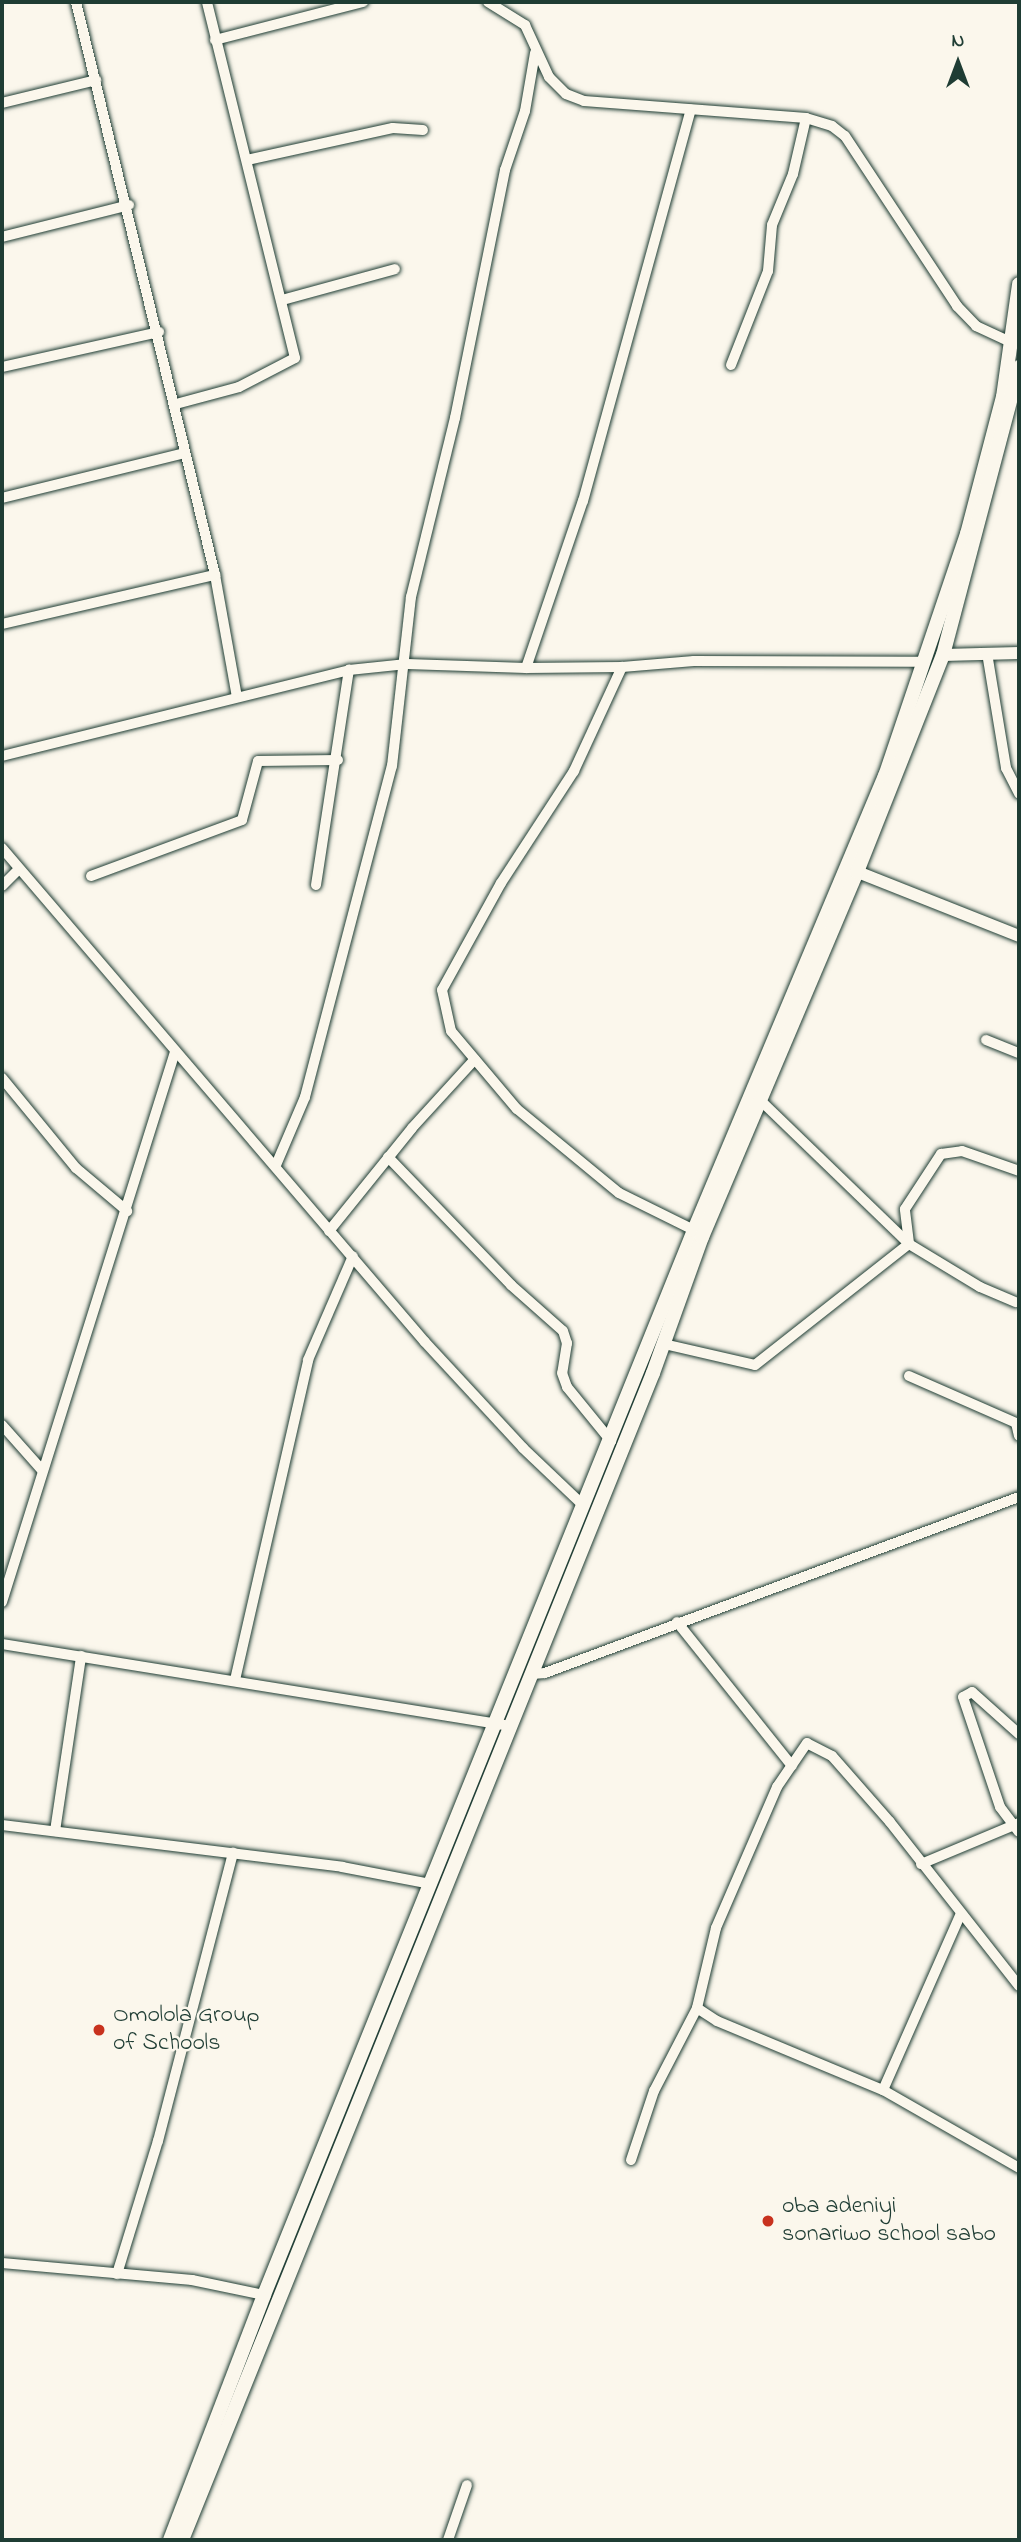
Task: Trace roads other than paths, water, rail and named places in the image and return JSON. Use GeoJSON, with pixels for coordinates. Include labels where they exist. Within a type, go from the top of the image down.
{"type":"FeatureCollection","features":[{"type":"Feature","properties":{"kind":"main road"},"geometry":{"type":"LineString","coordinates":[[170,2540],[264,2295],[431,1884],[504,1724],[531,1674],[664,1344],[702,1237],[760,1100],[851,870],[967,534],[1003,397],[1019,284]]}},
{"type":"Feature","properties":{"kind":"main road"},"geometry":{"type":"LineString","coordinates":[[182,2540],[504,1724],[584,1506],[694,1230],[943,655],[1019,367]]}},
{"type":"Feature","properties":{"kind":"street"},"geometry":{"type":"LineString","coordinates":[[76,2],[129,205],[176,404],[215,575],[237,697]]}},
{"type":"Feature","properties":{"kind":"street"},"geometry":{"type":"LineString","coordinates":[[176,404],[239,387],[288,365],[295,358],[295,348],[207,2]]}},
{"type":"Feature","properties":{"kind":"street"},"geometry":{"type":"LineString","coordinates":[[215,40],[363,2]]}},
{"type":"Feature","properties":{"kind":"street"},"geometry":{"type":"LineString","coordinates":[[488,2],[525,25],[536,53],[556,86],[584,101],[822,121],[845,136],[957,306],[976,326],[1010,342]]}},
{"type":"Feature","properties":{"kind":"street"},"geometry":{"type":"LineString","coordinates":[[276,1165],[305,1097],[369,862],[392,766],[407,664],[411,597],[455,418],[505,170],[525,111],[536,53]]}},
{"type":"Feature","properties":{"kind":"street"},"geometry":{"type":"LineString","coordinates":[[2,103],[96,80]]}},
{"type":"Feature","properties":{"kind":"street"},"geometry":{"type":"LineString","coordinates":[[526,668],[583,502],[691,110]]}},
{"type":"Feature","properties":{"kind":"street"},"geometry":{"type":"LineString","coordinates":[[731,365],[768,271],[772,225],[793,174],[806,118]]}},
{"type":"Feature","properties":{"kind":"street"},"geometry":{"type":"LineString","coordinates":[[247,160],[393,128],[423,130]]}},
{"type":"Feature","properties":{"kind":"street"},"geometry":{"type":"LineString","coordinates":[[2,237],[129,205]]}},
{"type":"Feature","properties":{"kind":"street"},"geometry":{"type":"LineString","coordinates":[[282,300],[395,269]]}},
{"type":"Feature","properties":{"kind":"street"},"geometry":{"type":"LineString","coordinates":[[2,367],[159,332]]}},
{"type":"Feature","properties":{"kind":"street"},"geometry":{"type":"LineString","coordinates":[[2,498],[186,453]]}},
{"type":"Feature","properties":{"kind":"street"},"geometry":{"type":"LineString","coordinates":[[2,624],[215,575]]}},
{"type":"Feature","properties":{"kind":"street"},"geometry":{"type":"LineString","coordinates":[[987,653],[1006,768],[1019,794]]}},
{"type":"Feature","properties":{"kind":"street"},"geometry":{"type":"LineString","coordinates":[[943,655],[1019,653]]}},
{"type":"Feature","properties":{"kind":"street"},"geometry":{"type":"LineString","coordinates":[[2,756],[349,670],[407,664],[526,668],[622,667],[694,661],[925,662]]}},
{"type":"Feature","properties":{"kind":"street"},"geometry":{"type":"LineString","coordinates":[[622,667],[575,771],[501,883],[444,984],[451,1031],[517,1110],[579,1165],[619,1193],[694,1230]]}},
{"type":"Feature","properties":{"kind":"street"},"geometry":{"type":"LineString","coordinates":[[316,885],[338,760],[349,670]]}},
{"type":"Feature","properties":{"kind":"street"},"geometry":{"type":"LineString","coordinates":[[91,876],[242,820],[258,761],[338,760]]}},
{"type":"Feature","properties":{"kind":"street"},"geometry":{"type":"LineString","coordinates":[[2,848],[425,1342],[523,1448],[584,1506]]}},
{"type":"Feature","properties":{"kind":"street"},"geometry":{"type":"LineString","coordinates":[[2,886],[19,869]]}},
{"type":"Feature","properties":{"kind":"street"},"geometry":{"type":"LineString","coordinates":[[851,870],[1019,936]]}},
{"type":"Feature","properties":{"kind":"street"},"geometry":{"type":"LineString","coordinates":[[986,1040],[1019,1053]]}},
{"type":"Feature","properties":{"kind":"street"},"geometry":{"type":"LineString","coordinates":[[2,1602],[175,1052]]}},
{"type":"Feature","properties":{"kind":"street"},"geometry":{"type":"LineString","coordinates":[[329,1231],[388,1157],[475,1059]]}},
{"type":"Feature","properties":{"kind":"street"},"geometry":{"type":"LineString","coordinates":[[2,1079],[76,1168],[127,1211]]}},
{"type":"Feature","properties":{"kind":"street"},"geometry":{"type":"LineString","coordinates":[[760,1100],[909,1244],[980,1287],[1016,1302]]}},
{"type":"Feature","properties":{"kind":"street"},"geometry":{"type":"LineString","coordinates":[[909,1244],[905,1209],[941,1154],[962,1151],[1019,1171]]}},
{"type":"Feature","properties":{"kind":"street"},"geometry":{"type":"LineString","coordinates":[[388,1157],[511,1284],[563,1331],[567,1343],[562,1373],[567,1387],[611,1441]]}},
{"type":"Feature","properties":{"kind":"street"},"geometry":{"type":"LineString","coordinates":[[664,1344],[755,1364],[909,1244]]}},
{"type":"Feature","properties":{"kind":"street"},"geometry":{"type":"LineString","coordinates":[[235,1680],[308,1360],[353,1256]]}},
{"type":"Feature","properties":{"kind":"street"},"geometry":{"type":"LineString","coordinates":[[909,1377],[1016,1423],[1019,1436]]}},
{"type":"Feature","properties":{"kind":"street"},"geometry":{"type":"LineString","coordinates":[[2,1425],[42,1471]]}},
{"type":"Feature","properties":{"kind":"street"},"geometry":{"type":"LineString","coordinates":[[531,1674],[1019,1497]]}},
{"type":"Feature","properties":{"kind":"street"},"geometry":{"type":"LineString","coordinates":[[677,1622],[792,1766]]}},
{"type":"Feature","properties":{"kind":"street"},"geometry":{"type":"LineString","coordinates":[[2,1644],[504,1724]]}},
{"type":"Feature","properties":{"kind":"street"},"geometry":{"type":"LineString","coordinates":[[55,1831],[81,1656]]}},
{"type":"Feature","properties":{"kind":"street"},"geometry":{"type":"LineString","coordinates":[[921,1864],[1017,1827],[1000,1807],[963,1697],[972,1692],[1019,1734]]}},
{"type":"Feature","properties":{"kind":"street"},"geometry":{"type":"LineString","coordinates":[[631,2160],[654,2091],[697,2008],[716,1928],[777,1787],[807,1743],[832,1756],[1019,1986]]}},
{"type":"Feature","properties":{"kind":"street"},"geometry":{"type":"LineString","coordinates":[[2,1825],[233,1853],[431,1884]]}},
{"type":"Feature","properties":{"kind":"street"},"geometry":{"type":"LineString","coordinates":[[117,2274],[164,2116],[233,1853]]}},
{"type":"Feature","properties":{"kind":"street"},"geometry":{"type":"LineString","coordinates":[[883,2090],[961,1913]]}},
{"type":"Feature","properties":{"kind":"street"},"geometry":{"type":"LineString","coordinates":[[697,2008],[717,2021],[883,2090],[1019,2168]]}},
{"type":"Feature","properties":{"kind":"street"},"geometry":{"type":"LineString","coordinates":[[2,2263],[192,2280],[264,2295]]}},
{"type":"Feature","properties":{"kind":"street"},"geometry":{"type":"LineString","coordinates":[[448,2540],[467,2485]]}},
{"type":"Feature","properties":{"kind":"place","name":"Omolola Group of Schools"},"geometry":{"type":"Point","coordinates":[99,2030]}},
{"type":"Feature","properties":{"kind":"place","name":"oba adeniyi sonariwo school sabo"},"geometry":{"type":"Point","coordinates":[768,2221]}}]}
